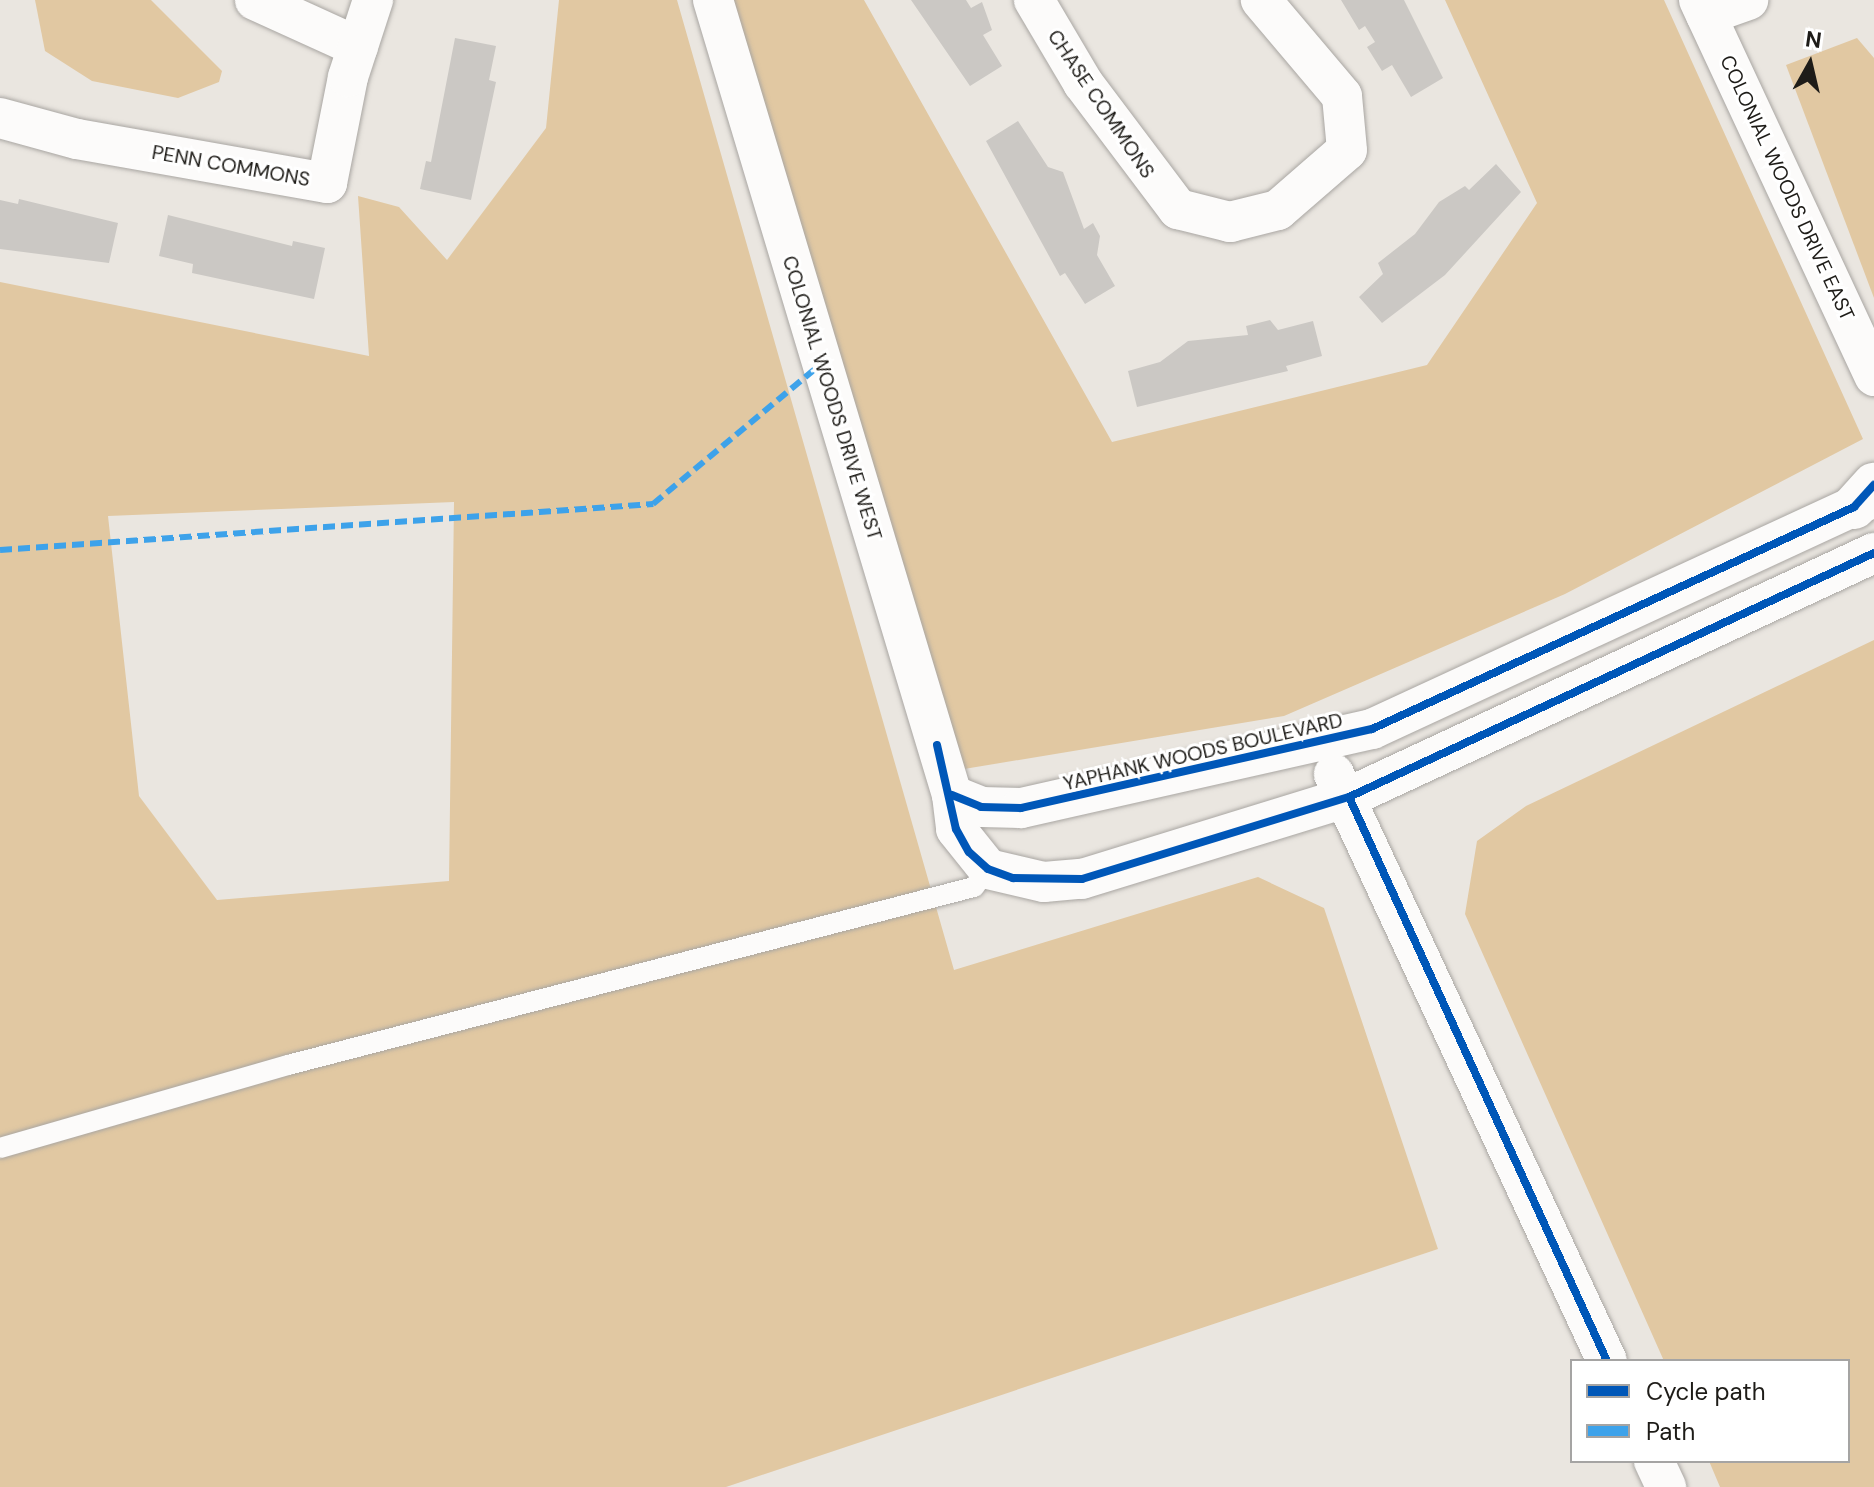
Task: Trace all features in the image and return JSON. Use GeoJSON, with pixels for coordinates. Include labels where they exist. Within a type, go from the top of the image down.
{"type":"FeatureCollection","features":[{"type":"Feature","properties":{"kind":"street"},"geometry":{"type":"LineString","coordinates":[[255,0],[358,47]]}},
{"type":"Feature","properties":{"kind":"street","name":"PENN COMMONS"},"geometry":{"type":"LineString","coordinates":[[0,118],[77,139],[327,183],[358,47],[373,0]]}},
{"type":"Feature","properties":{"kind":"street","name":"COLONIAL WOODS DRIVE WEST"},"geometry":{"type":"LineString","coordinates":[[713,0],[952,795]]}},
{"type":"Feature","properties":{"kind":"street","name":"CHASE COMMONS"},"geometry":{"type":"LineString","coordinates":[[1034,0],[1100,108],[1178,209],[1230,222],[1278,210],[1347,150],[1342,96],[1261,0]]}},
{"type":"Feature","properties":{"kind":"street"},"geometry":{"type":"LineString","coordinates":[[1703,8],[1748,0]]}},
{"type":"Feature","properties":{"kind":"street","name":"COLONIAL WOODS DRIVE EAST"},"geometry":{"type":"LineString","coordinates":[[1703,8],[1874,376]]}},
{"type":"Feature","properties":{"kind":"street","name":"YAPHANK WOODS BOULEVARD"},"geometry":{"type":"LineString","coordinates":[[952,795],[981,807],[1021,808],[1317,746],[1372,729],[1650,604],[1867,496]]}},
{"type":"Feature","properties":{"kind":"street"},"geometry":{"type":"LineString","coordinates":[[952,795],[956,829],[988,869],[1044,882],[1082,879],[1349,797],[1874,553]]}},
{"type":"Feature","properties":{"kind":"street"},"geometry":{"type":"LineString","coordinates":[[1349,797],[1370,764],[1398,738],[1634,628],[1650,604]]}},
{"type":"Feature","properties":{"kind":"street","name":"YAPHANK WOODS BOULEVARD"},"geometry":{"type":"LineString","coordinates":[[1317,746],[1349,797],[1606,1359]]}},
{"type":"Feature","properties":{"kind":"street"},"geometry":{"type":"LineString","coordinates":[[1655,1463],[1666,1487]]}},
{"type":"Feature","properties":{"kind":"lane"},"geometry":{"type":"LineString","coordinates":[[0,1148],[288,1065],[974,887],[988,869]]}},
{"type":"Feature","properties":{"kind":"shaded area"},"geometry":{"type":"Polygon","coordinates":[[[35,0],[151,0],[222,71],[219,82],[178,98],[92,81],[45,51],[35,0]]]}},
{"type":"Feature","properties":{"kind":"shaded area"},"geometry":{"type":"Polygon","coordinates":[[[559,0],[677,0],[954,970],[1258,877],[1324,908],[1438,1249],[726,1487],[0,1487],[0,282],[369,356],[358,196],[399,207],[447,260],[546,128],[559,0]],[[454,502],[108,516],[139,796],[217,900],[449,881],[454,502]]]}},
{"type":"Feature","properties":{"kind":"shaded area"},"geometry":{"type":"Polygon","coordinates":[[[728,0],[864,0],[1112,442],[1427,365],[1537,203],[1445,0],[1664,0],[1863,439],[1565,594],[1284,716],[964,769],[728,0]]]}},
{"type":"Feature","properties":{"kind":"shaded area"},"geometry":{"type":"Polygon","coordinates":[[[1857,38],[1874,58],[1874,298],[1786,65],[1857,38]]]}},
{"type":"Feature","properties":{"kind":"shaded area"},"geometry":{"type":"Polygon","coordinates":[[[1874,640],[1874,1487],[1720,1487],[1710,1463],[1850,1463],[1850,1359],[1663,1359],[1465,914],[1477,841],[1526,806],[1874,640]]]}},
{"type":"Feature","properties":{"kind":"building"},"geometry":{"type":"Polygon","coordinates":[[[911,0],[966,0],[971,8],[982,2],[992,30],[983,35],[1002,66],[970,86],[911,0]]]}},
{"type":"Feature","properties":{"kind":"building"},"geometry":{"type":"Polygon","coordinates":[[[1341,0],[1404,0],[1443,78],[1411,97],[1392,65],[1382,71],[1367,47],[1375,42],[1365,26],[1359,30],[1341,0]]]}},
{"type":"Feature","properties":{"kind":"building"},"geometry":{"type":"Polygon","coordinates":[[[455,38],[496,46],[489,80],[496,82],[471,200],[420,189],[426,161],[431,162],[455,38]]]}},
{"type":"Feature","properties":{"kind":"building"},"geometry":{"type":"Polygon","coordinates":[[[1018,121],[1048,167],[1063,172],[1084,229],[1093,223],[1100,236],[1097,255],[1115,286],[1085,304],[1065,273],[1060,276],[986,141],[1018,121]]]}},
{"type":"Feature","properties":{"kind":"building"},"geometry":{"type":"Polygon","coordinates":[[[1496,164],[1521,192],[1445,275],[1382,323],[1359,297],[1383,274],[1378,263],[1415,234],[1439,202],[1465,186],[1469,190],[1496,164]]]}},
{"type":"Feature","properties":{"kind":"building"},"geometry":{"type":"Polygon","coordinates":[[[19,199],[118,223],[109,263],[0,249],[0,200],[18,204],[19,199]]]}},
{"type":"Feature","properties":{"kind":"building"},"geometry":{"type":"Polygon","coordinates":[[[168,215],[292,246],[293,241],[325,248],[314,299],[192,273],[193,264],[159,256],[168,215]]]}},
{"type":"Feature","properties":{"kind":"building"},"geometry":{"type":"Polygon","coordinates":[[[1270,320],[1278,330],[1313,321],[1322,356],[1286,366],[1288,371],[1137,407],[1128,371],[1160,362],[1188,341],[1248,335],[1246,326],[1270,320]]]}},
{"type":"Feature","properties":{"kind":"marked path"},"geometry":{"type":"LineString","coordinates":[[0,550],[653,504],[822,363]]}},
{"type":"Feature","properties":{"kind":"cycle path"},"geometry":{"type":"LineString","coordinates":[[952,795],[981,807],[1021,808],[1372,729],[1854,507],[1874,485]]}},
{"type":"Feature","properties":{"kind":"cycle path"},"geometry":{"type":"LineString","coordinates":[[937,745],[956,829],[969,852],[988,869],[1013,878],[1082,879],[1349,797],[1874,553]]}},
{"type":"Feature","properties":{"kind":"cycle path"},"geometry":{"type":"LineString","coordinates":[[1349,797],[1606,1359]]}}]}
